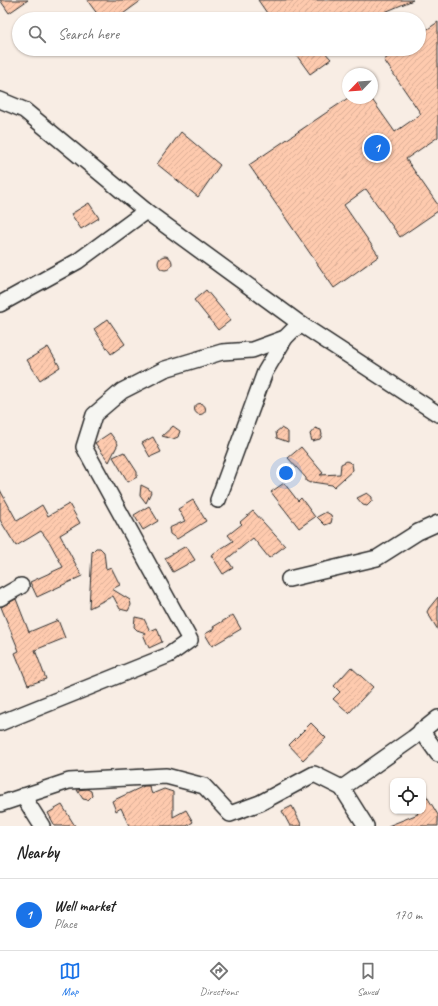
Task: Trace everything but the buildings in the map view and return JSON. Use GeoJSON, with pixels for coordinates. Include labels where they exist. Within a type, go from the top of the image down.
{"type":"FeatureCollection","features":[{"type":"Feature","properties":{"kind":"street"},"geometry":{"type":"LineString","coordinates":[[0,100],[24,110],[146,211],[302,325],[438,414]]}},
{"type":"Feature","properties":{"kind":"street"},"geometry":{"type":"LineString","coordinates":[[0,304],[78,261],[146,211]]}},
{"type":"Feature","properties":{"kind":"street"},"geometry":{"type":"LineString","coordinates":[[218,500],[265,372],[285,338],[293,330],[302,325]]}},
{"type":"Feature","properties":{"kind":"street"},"geometry":{"type":"LineString","coordinates":[[0,723],[168,654],[190,640],[84,447],[94,414],[122,391],[165,369],[222,352],[252,350],[285,338]]}},
{"type":"Feature","properties":{"kind":"street"},"geometry":{"type":"LineString","coordinates":[[290,579],[378,558],[418,532],[438,522]]}},
{"type":"Feature","properties":{"kind":"street"},"geometry":{"type":"LineString","coordinates":[[0,598],[21,586]]}},
{"type":"Feature","properties":{"kind":"street"},"geometry":{"type":"LineString","coordinates":[[342,788],[413,738],[421,730],[438,718]]}},
{"type":"Feature","properties":{"kind":"street"},"geometry":{"type":"LineString","coordinates":[[421,730],[438,754]]}},
{"type":"Feature","properties":{"kind":"street"},"geometry":{"type":"LineString","coordinates":[[0,804],[69,781],[166,776],[204,786],[230,820],[314,774],[342,788],[366,826]]}},
{"type":"Feature","properties":{"kind":"street"},"geometry":{"type":"LineString","coordinates":[[23,796],[42,826]]}},
{"type":"Feature","properties":{"kind":"place","name":"Well market"},"geometry":{"type":"Point","coordinates":[377,148]}}]}
